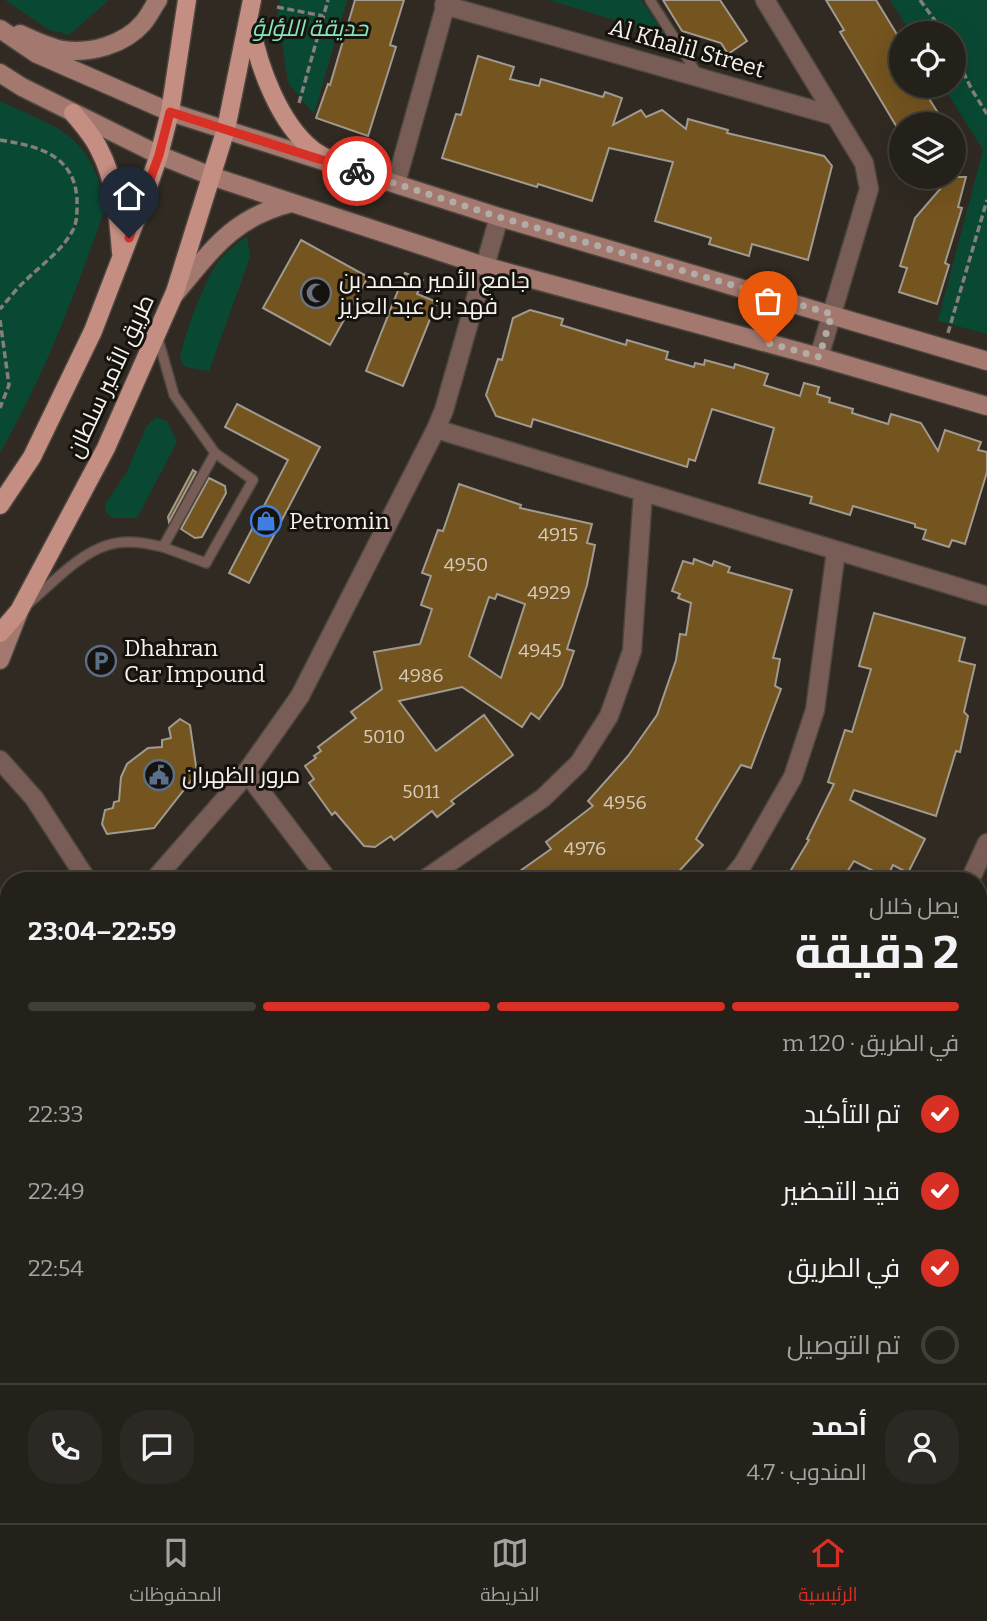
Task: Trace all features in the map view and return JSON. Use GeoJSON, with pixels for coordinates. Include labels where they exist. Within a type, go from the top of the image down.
{"type":"FeatureCollection","features":[{"type":"Feature","properties":{"kind":"main road","name":"طريق الأمير سلطان"},"geometry":{"type":"LineString","coordinates":[[0,505],[37,446],[93,331],[122,257],[159,155],[170,112],[187,0]]}},
{"type":"Feature","properties":{"kind":"main road","name":"طريق الأمير سلطان"},"geometry":{"type":"LineString","coordinates":[[0,633],[19,611],[106,448],[174,295],[226,130],[252,0]]}},
{"type":"Feature","properties":{"kind":"main road"},"geometry":{"type":"LineString","coordinates":[[249,19],[257,56],[284,114],[313,150],[347,168]]}},
{"type":"Feature","properties":{"kind":"main road"},"geometry":{"type":"LineString","coordinates":[[73,113],[98,147],[110,175],[122,257]]}},
{"type":"Feature","properties":{"kind":"street"},"geometry":{"type":"LineString","coordinates":[[0,27],[60,50],[102,48],[124,38],[142,24],[158,0]]}},
{"type":"Feature","properties":{"kind":"street"},"geometry":{"type":"LineString","coordinates":[[765,0],[864,163],[869,189],[819,357]]}},
{"type":"Feature","properties":{"kind":"street"},"geometry":{"type":"LineString","coordinates":[[397,184],[445,3]]}},
{"type":"Feature","properties":{"kind":"street","name":"Al Khalil Street"},"geometry":{"type":"LineString","coordinates":[[445,3],[835,116]]}},
{"type":"Feature","properties":{"kind":"street"},"geometry":{"type":"LineString","coordinates":[[0,27],[37,54],[170,112],[499,217],[987,361]]}},
{"type":"Feature","properties":{"kind":"street"},"geometry":{"type":"LineString","coordinates":[[0,73],[22,87],[159,155],[211,176],[484,266],[819,357],[987,406]]}},
{"type":"Feature","properties":{"kind":"street"},"geometry":{"type":"LineString","coordinates":[[174,295],[230,231],[254,215],[291,202]]}},
{"type":"Feature","properties":{"kind":"street"},"geometry":{"type":"LineString","coordinates":[[161,872],[238,784],[300,696],[444,410],[499,217]]}},
{"type":"Feature","properties":{"kind":"street"},"geometry":{"type":"LineString","coordinates":[[436,429],[987,596]]}},
{"type":"Feature","properties":{"kind":"street"},"geometry":{"type":"LineString","coordinates":[[436,872],[542,798],[579,763],[609,716],[632,651],[643,493]]}},
{"type":"Feature","properties":{"kind":"street"},"geometry":{"type":"LineString","coordinates":[[736,872],[793,777],[815,710],[836,551]]}},
{"type":"Feature","properties":{"kind":"street"},"geometry":{"type":"LineString","coordinates":[[0,660],[19,611]]}},
{"type":"Feature","properties":{"kind":"street"},"geometry":{"type":"LineString","coordinates":[[0,760],[34,798],[83,872]]}},
{"type":"Feature","properties":{"kind":"street"},"geometry":{"type":"LineString","coordinates":[[246,772],[322,872]]}},
{"type":"Feature","properties":{"kind":"street"},"geometry":{"type":"LineString","coordinates":[[974,872],[987,843]]}},
{"type":"Feature","properties":{"kind":"lane"},"geometry":{"type":"LineString","coordinates":[[650,0],[699,76]]}},
{"type":"Feature","properties":{"kind":"lane"},"geometry":{"type":"LineString","coordinates":[[19,611],[81,559],[109,544],[139,542],[163,547],[206,563],[253,480],[215,453],[174,395],[157,334]]}},
{"type":"Feature","properties":{"kind":"lane"},"geometry":{"type":"LineString","coordinates":[[163,547],[215,453]]}},
{"type":"Feature","properties":{"kind":"path"},"geometry":{"type":"LineString","coordinates":[[299,103],[328,0]]}},
{"type":"Feature","properties":{"kind":"path"},"geometry":{"type":"LineString","coordinates":[[920,0],[935,21]]}},
{"type":"Feature","properties":{"kind":"path"},"geometry":{"type":"LineString","coordinates":[[276,7],[323,16]]}},
{"type":"Feature","properties":{"kind":"path"},"geometry":{"type":"LineString","coordinates":[[966,78],[987,114]]}},
{"type":"Feature","properties":{"kind":"path"},"geometry":{"type":"LineString","coordinates":[[0,139],[33,145],[61,162],[71,173],[76,187],[78,212],[76,225],[70,236],[0,309]]}},
{"type":"Feature","properties":{"kind":"path"},"geometry":{"type":"LineString","coordinates":[[944,347],[987,201]]}},
{"type":"Feature","properties":{"kind":"path"},"geometry":{"type":"LineString","coordinates":[[0,320],[9,386],[0,408]]}},
{"type":"Feature","properties":{"kind":"green space"},"geometry":{"type":"Polygon","coordinates":[[[5,0],[109,0],[69,35],[48,29],[5,0]]]}},
{"type":"Feature","properties":{"kind":"green space","name":"حديقة اللؤلؤ"},"geometry":{"type":"Polygon","coordinates":[[[280,0],[347,0],[314,114],[288,83],[278,14],[280,0]]]}},
{"type":"Feature","properties":{"kind":"green space"},"geometry":{"type":"Polygon","coordinates":[[[549,0],[641,0],[666,36],[549,0]]]}},
{"type":"Feature","properties":{"kind":"green space"},"geometry":{"type":"Polygon","coordinates":[[[890,0],[987,0],[987,334],[938,321],[983,150],[966,123],[966,112],[959,112],[950,98],[966,98],[966,21],[903,21],[890,0]]]}},
{"type":"Feature","properties":{"kind":"green space"},"geometry":{"type":"Polygon","coordinates":[[[0,101],[54,126],[77,143],[95,171],[102,193],[103,214],[57,336],[31,395],[0,453],[0,101]]]}},
{"type":"Feature","properties":{"kind":"green space"},"geometry":{"type":"Polygon","coordinates":[[[247,236],[250,257],[209,371],[185,367],[180,359],[182,348],[207,282],[221,258],[247,236]]]}},
{"type":"Feature","properties":{"kind":"green space"},"geometry":{"type":"Polygon","coordinates":[[[156,417],[167,421],[177,442],[137,518],[112,518],[106,512],[105,504],[127,472],[146,427],[156,417]]]}},
{"type":"Feature","properties":{"kind":"building"},"geometry":{"type":"Polygon","coordinates":[[[355,0],[404,0],[390,45],[396,47],[368,136],[316,118],[328,84],[330,85],[355,0]]]}},
{"type":"Feature","properties":{"kind":"building"},"geometry":{"type":"Polygon","coordinates":[[[663,0],[720,0],[747,41],[728,54],[721,43],[682,31],[663,0]]]}},
{"type":"Feature","properties":{"kind":"building"},"geometry":{"type":"Polygon","coordinates":[[[826,0],[876,0],[889,21],[889,98],[929,98],[937,112],[889,114],[840,32],[844,30],[826,0]]]}},
{"type":"Feature","properties":{"kind":"building"},"geometry":{"type":"Polygon","coordinates":[[[478,56],[514,67],[510,79],[539,86],[541,79],[603,97],[605,92],[622,98],[613,125],[641,110],[646,117],[662,110],[686,129],[688,119],[728,130],[727,133],[824,156],[832,166],[808,260],[752,244],[749,256],[709,244],[711,238],[655,221],[673,162],[609,148],[592,201],[442,158],[456,114],[461,115],[478,56]]]}},
{"type":"Feature","properties":{"kind":"building"},"geometry":{"type":"Polygon","coordinates":[[[940,189],[963,189],[958,207],[962,208],[945,263],[949,265],[937,304],[899,292],[907,268],[900,266],[915,218],[940,189]]]}},
{"type":"Feature","properties":{"kind":"building","name":"جامع الأمير محمد بن فهد بن عبد العزيز"},"geometry":{"type":"Polygon","coordinates":[[[301,240],[368,277],[330,345],[263,308],[301,240]]]}},
{"type":"Feature","properties":{"kind":"building"},"geometry":{"type":"Polygon","coordinates":[[[405,273],[423,280],[417,294],[437,302],[403,386],[366,371],[405,273]]]}},
{"type":"Feature","properties":{"kind":"building"},"geometry":{"type":"Polygon","coordinates":[[[530,310],[563,319],[561,325],[626,345],[627,340],[668,352],[666,359],[694,367],[695,363],[704,365],[705,360],[734,368],[735,364],[768,374],[764,385],[800,396],[804,383],[819,387],[817,394],[830,398],[829,402],[853,409],[852,413],[888,424],[891,414],[921,423],[938,451],[945,430],[981,442],[978,450],[987,452],[987,472],[965,544],[952,540],[949,547],[923,539],[926,530],[915,527],[915,524],[853,506],[850,515],[810,503],[812,497],[759,483],[774,428],[712,409],[695,461],[689,459],[687,467],[533,419],[531,427],[496,416],[486,395],[498,359],[502,360],[513,318],[530,310]]]}},
{"type":"Feature","properties":{"kind":"building"},"geometry":{"type":"Polygon","coordinates":[[[237,404],[320,447],[249,583],[229,573],[288,460],[225,427],[237,404]]]}},
{"type":"Feature","properties":{"kind":"building"},"geometry":{"type":"Polygon","coordinates":[[[193,470],[196,472],[169,522],[168,517],[193,470]]]}},
{"type":"Feature","properties":{"kind":"building"},"geometry":{"type":"Polygon","coordinates":[[[209,478],[225,486],[226,493],[202,537],[195,538],[181,529],[209,478]]]}},
{"type":"Feature","properties":{"kind":"building"},"geometry":{"type":"Polygon","coordinates":[[[459,484],[521,505],[520,508],[592,524],[587,543],[595,545],[587,585],[567,649],[574,651],[562,686],[539,719],[531,713],[522,727],[462,687],[399,701],[436,751],[484,715],[513,755],[451,801],[454,804],[437,817],[432,811],[394,840],[391,836],[375,847],[364,846],[335,812],[332,815],[309,783],[314,779],[305,766],[321,751],[318,747],[356,718],[351,712],[382,689],[374,652],[420,644],[432,609],[421,605],[431,576],[422,573],[438,530],[443,531],[459,484]],[[497,594],[495,599],[489,597],[469,656],[501,678],[525,604],[497,594]]]}},
{"type":"Feature","properties":{"kind":"building"},"geometry":{"type":"Polygon","coordinates":[[[694,559],[712,566],[714,561],[730,567],[728,572],[792,590],[773,658],[780,659],[775,686],[781,689],[751,768],[741,765],[696,839],[703,845],[678,872],[521,872],[551,849],[546,842],[593,806],[588,801],[628,756],[657,715],[676,660],[680,634],[686,635],[691,603],[678,598],[680,594],[672,591],[683,561],[693,564],[694,559]]]}},
{"type":"Feature","properties":{"kind":"building"},"geometry":{"type":"Polygon","coordinates":[[[874,613],[965,638],[959,661],[975,665],[964,712],[968,716],[960,752],[956,751],[936,816],[854,790],[850,800],[925,839],[908,872],[893,865],[890,872],[875,872],[854,861],[847,872],[790,872],[809,840],[807,839],[834,784],[828,782],[845,730],[852,732],[871,669],[859,666],[874,613]]]}},
{"type":"Feature","properties":{"kind":"building","name":"مرور الظهران"},"geometry":{"type":"Polygon","coordinates":[[[180,719],[190,725],[197,773],[154,828],[107,834],[102,824],[105,810],[113,808],[114,802],[119,801],[121,777],[127,764],[148,748],[162,747],[162,740],[171,738],[169,728],[180,719]]]}},
{"type":"Feature","properties":{"kind":"way so far"},"geometry":{"type":"LineString","coordinates":[[357,171],[499,217],[832,314],[819,357],[768,343]]}},
{"type":"Feature","properties":{"kind":"place","name":"جامع الأمير محمد بن فهد بن عبد العزيز"},"geometry":{"type":"Point","coordinates":[316,293]}},
{"type":"Feature","properties":{"kind":"place","name":"Petromin"},"geometry":{"type":"Point","coordinates":[266,521]}},
{"type":"Feature","properties":{"kind":"place","name":"Dhahran Car Impound"},"geometry":{"type":"Point","coordinates":[101,661]}},
{"type":"Feature","properties":{"kind":"place","name":"مرور الظهران"},"geometry":{"type":"Point","coordinates":[159,775]}},
{"type":"Feature","properties":{"kind":"route"},"geometry":{"type":"LineString","coordinates":[[129,238],[159,155],[170,112],[357,171]]}}]}
